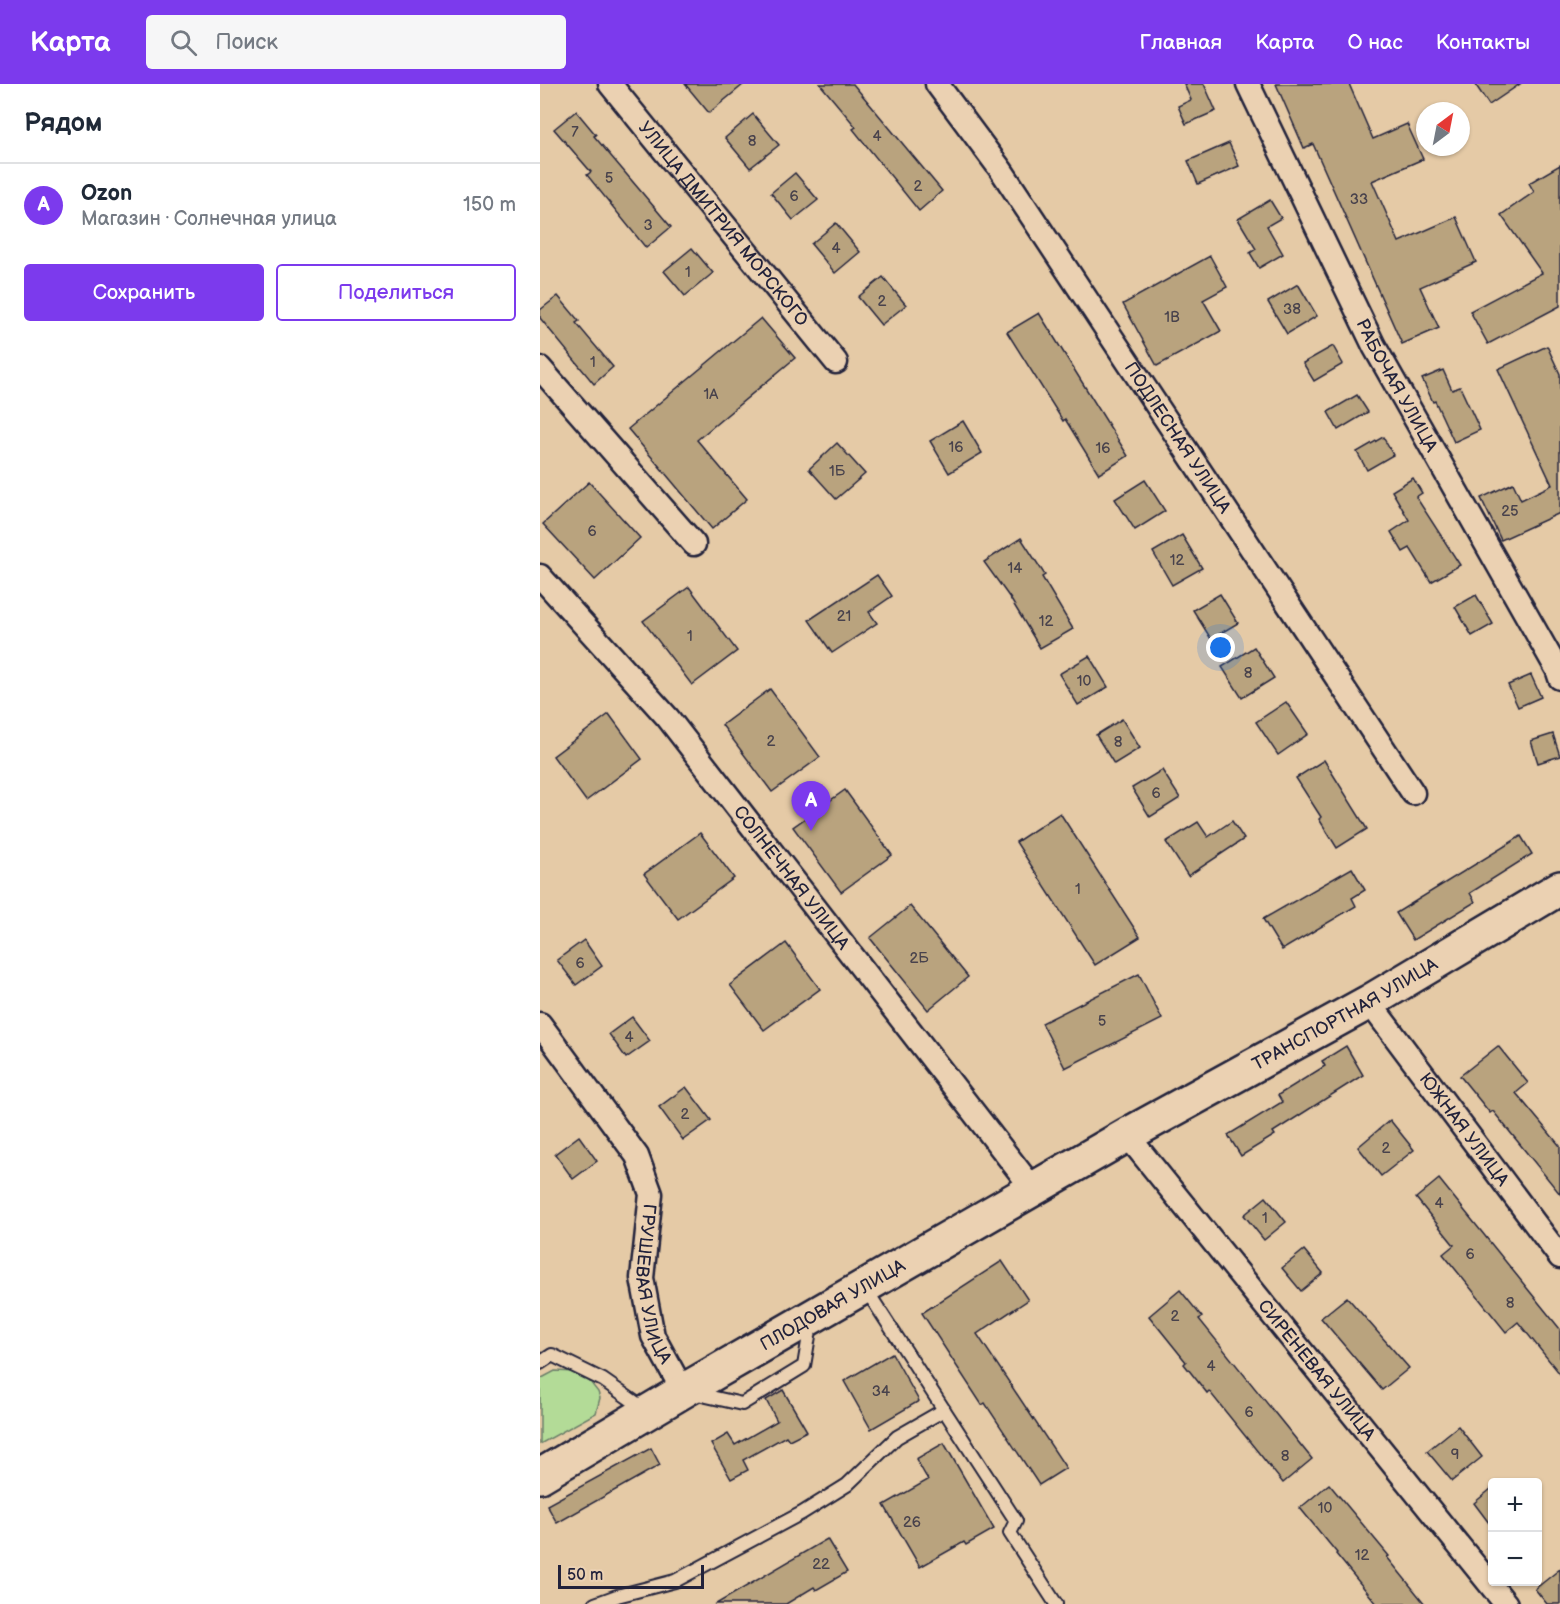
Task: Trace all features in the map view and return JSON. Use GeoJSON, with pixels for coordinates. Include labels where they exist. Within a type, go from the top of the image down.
{"type":"FeatureCollection","features":[{"type":"Feature","properties":{"kind":"main road","name":"ТРАНСПОРТНАЯ УЛИЦА"},"geometry":{"type":"LineString","coordinates":[[1127,1135],[1369,1002],[1560,888]]}},
{"type":"Feature","properties":{"kind":"main road","name":"ПЛОДОВАЯ УЛИЦА"},"geometry":{"type":"LineString","coordinates":[[540,1476],[1127,1135]]}},
{"type":"Feature","properties":{"kind":"street","name":"УЛИЦА ДМИТРИЯ МОРСКОГО"},"geometry":{"type":"LineString","coordinates":[[610,84],[836,363]]}},
{"type":"Feature","properties":{"kind":"street","name":"ПОДЛЕСНАЯ УЛИЦА"},"geometry":{"type":"LineString","coordinates":[[938,84],[1001,170],[1413,793]]}},
{"type":"Feature","properties":{"kind":"street","name":"РАБОЧАЯ УЛИЦА"},"geometry":{"type":"LineString","coordinates":[[1248,84],[1374,346],[1560,678]]}},
{"type":"Feature","properties":{"kind":"street"},"geometry":{"type":"LineString","coordinates":[[540,368],[694,544]]}},
{"type":"Feature","properties":{"kind":"street","name":"СОЛНЕЧНАЯ УЛИЦА"},"geometry":{"type":"LineString","coordinates":[[540,576],[668,718],[1033,1189]]}},
{"type":"Feature","properties":{"kind":"street","name":"ЮЖНАЯ УЛИЦА"},"geometry":{"type":"LineString","coordinates":[[1369,1002],[1560,1257]]}},
{"type":"Feature","properties":{"kind":"street","name":"ГРУШЕВАЯ УЛИЦА"},"geometry":{"type":"LineString","coordinates":[[540,1024],[637,1156],[651,1194],[642,1278],[653,1336],[683,1391]]}},
{"type":"Feature","properties":{"kind":"street","name":"СИРЕНЕВАЯ УЛИЦА"},"geometry":{"type":"LineString","coordinates":[[1127,1135],[1506,1604]]}},
{"type":"Feature","properties":{"kind":"lane"},"geometry":{"type":"LineString","coordinates":[[864,1287],[1016,1521],[1010,1533],[1056,1604]]}},
{"type":"Feature","properties":{"kind":"lane"},"geometry":{"type":"LineString","coordinates":[[540,1363],[552,1355],[603,1380],[649,1413]]}},
{"type":"Feature","properties":{"kind":"lane"},"geometry":{"type":"LineString","coordinates":[[595,1604],[675,1581],[802,1513],[847,1485],[897,1437],[944,1410]]}},
{"type":"Feature","properties":{"kind":"green space"},"geometry":{"type":"Polygon","coordinates":[[[555,1371],[576,1372],[587,1378],[600,1398],[596,1413],[540,1444],[540,1379],[555,1371]]]}},
{"type":"Feature","properties":{"kind":"building"},"geometry":{"type":"Polygon","coordinates":[[[685,84],[744,84],[709,113],[685,84]]]}},
{"type":"Feature","properties":{"kind":"building"},"geometry":{"type":"Polygon","coordinates":[[[820,84],[853,84],[942,191],[919,211],[853,129],[856,127],[820,84]]]}},
{"type":"Feature","properties":{"kind":"building"},"geometry":{"type":"Polygon","coordinates":[[[1184,84],[1204,84],[1216,111],[1186,124],[1178,106],[1191,100],[1184,84]]]}},
{"type":"Feature","properties":{"kind":"building"},"geometry":{"type":"Polygon","coordinates":[[[1276,84],[1349,84],[1373,139],[1407,124],[1416,144],[1416,156],[1422,156],[1423,159],[1372,181],[1399,242],[1456,217],[1476,262],[1420,287],[1439,328],[1402,344],[1313,144],[1304,148],[1276,84]]]}},
{"type":"Feature","properties":{"kind":"building"},"geometry":{"type":"Polygon","coordinates":[[[1475,84],[1520,84],[1489,105],[1475,84]]]}},
{"type":"Feature","properties":{"kind":"building"},"geometry":{"type":"Polygon","coordinates":[[[576,111],[596,135],[594,136],[671,227],[646,248],[587,175],[591,172],[554,129],[576,111]]]}},
{"type":"Feature","properties":{"kind":"building"},"geometry":{"type":"Polygon","coordinates":[[[753,114],[779,145],[750,168],[725,138],[753,114]]]}},
{"type":"Feature","properties":{"kind":"building"},"geometry":{"type":"Polygon","coordinates":[[[1229,143],[1239,166],[1198,184],[1188,161],[1229,143]]]}},
{"type":"Feature","properties":{"kind":"building"},"geometry":{"type":"Polygon","coordinates":[[[1560,165],[1560,306],[1488,344],[1470,311],[1542,273],[1501,215],[1534,192],[1529,183],[1560,165]]]}},
{"type":"Feature","properties":{"kind":"building"},"geometry":{"type":"Polygon","coordinates":[[[795,173],[818,200],[793,220],[771,193],[795,173]]]}},
{"type":"Feature","properties":{"kind":"building"},"geometry":{"type":"Polygon","coordinates":[[[1270,200],[1281,218],[1267,226],[1283,254],[1259,268],[1250,253],[1256,249],[1238,219],[1270,200]]]}},
{"type":"Feature","properties":{"kind":"building"},"geometry":{"type":"Polygon","coordinates":[[[836,223],[860,252],[835,273],[811,244],[836,223]]]}},
{"type":"Feature","properties":{"kind":"building"},"geometry":{"type":"Polygon","coordinates":[[[692,248],[713,273],[685,296],[664,271],[692,248]]]}},
{"type":"Feature","properties":{"kind":"building"},"geometry":{"type":"Polygon","coordinates":[[[1210,256],[1227,287],[1203,300],[1221,331],[1157,366],[1123,304],[1210,256]]]}},
{"type":"Feature","properties":{"kind":"building"},"geometry":{"type":"Polygon","coordinates":[[[883,277],[906,305],[881,325],[858,297],[883,277]]]}},
{"type":"Feature","properties":{"kind":"building"},"geometry":{"type":"Polygon","coordinates":[[[1298,284],[1317,316],[1287,334],[1268,302],[1298,284]]]}},
{"type":"Feature","properties":{"kind":"building"},"geometry":{"type":"Polygon","coordinates":[[[558,296],[579,321],[576,323],[613,367],[594,384],[540,318],[540,310],[558,296]]]}},
{"type":"Feature","properties":{"kind":"building"},"geometry":{"type":"Polygon","coordinates":[[[1039,313],[1128,456],[1099,474],[1007,332],[1039,313]]]}},
{"type":"Feature","properties":{"kind":"building"},"geometry":{"type":"Polygon","coordinates":[[[761,318],[795,358],[697,440],[747,499],[712,529],[628,429],[761,318]]]}},
{"type":"Feature","properties":{"kind":"building"},"geometry":{"type":"Polygon","coordinates":[[[1333,346],[1343,364],[1314,381],[1303,363],[1333,346]]]}},
{"type":"Feature","properties":{"kind":"building"},"geometry":{"type":"Polygon","coordinates":[[[1547,346],[1560,374],[1560,513],[1501,540],[1481,498],[1513,483],[1521,500],[1552,485],[1498,369],[1547,346]]]}},
{"type":"Feature","properties":{"kind":"building"},"geometry":{"type":"Polygon","coordinates":[[[1443,370],[1452,390],[1460,387],[1480,430],[1454,442],[1422,379],[1443,370]]]}},
{"type":"Feature","properties":{"kind":"building"},"geometry":{"type":"Polygon","coordinates":[[[1357,395],[1368,412],[1338,430],[1328,412],[1357,395]]]}},
{"type":"Feature","properties":{"kind":"building"},"geometry":{"type":"Polygon","coordinates":[[[963,421],[982,453],[949,473],[930,441],[963,421]]]}},
{"type":"Feature","properties":{"kind":"building"},"geometry":{"type":"Polygon","coordinates":[[[1383,437],[1393,455],[1367,470],[1357,452],[1383,437]]]}},
{"type":"Feature","properties":{"kind":"building"},"geometry":{"type":"Polygon","coordinates":[[[837,443],[865,474],[836,499],[809,469],[837,443]]]}},
{"type":"Feature","properties":{"kind":"building"},"geometry":{"type":"Polygon","coordinates":[[[1413,478],[1422,493],[1416,497],[1460,565],[1431,582],[1410,548],[1403,552],[1391,532],[1409,520],[1392,491],[1413,478]]]}},
{"type":"Feature","properties":{"kind":"building"},"geometry":{"type":"Polygon","coordinates":[[[1145,480],[1165,511],[1135,530],[1115,499],[1145,480]]]}},
{"type":"Feature","properties":{"kind":"building"},"geometry":{"type":"Polygon","coordinates":[[[589,482],[640,538],[595,580],[543,524],[589,482]]]}},
{"type":"Feature","properties":{"kind":"building"},"geometry":{"type":"Polygon","coordinates":[[[1182,535],[1202,568],[1172,585],[1153,552],[1182,535]]]}},
{"type":"Feature","properties":{"kind":"building"},"geometry":{"type":"Polygon","coordinates":[[[1021,538],[1045,575],[1042,577],[1073,629],[1040,648],[1010,598],[984,562],[1021,538]]]}},
{"type":"Feature","properties":{"kind":"building"},"geometry":{"type":"Polygon","coordinates":[[[877,575],[892,596],[869,612],[877,623],[832,653],[809,620],[877,575]]]}},
{"type":"Feature","properties":{"kind":"building"},"geometry":{"type":"Polygon","coordinates":[[[689,587],[737,651],[692,685],[643,621],[689,587]]]}},
{"type":"Feature","properties":{"kind":"building"},"geometry":{"type":"Polygon","coordinates":[[[1220,594],[1238,623],[1211,639],[1193,610],[1220,594]]]}},
{"type":"Feature","properties":{"kind":"building"},"geometry":{"type":"Polygon","coordinates":[[[1476,595],[1493,624],[1472,636],[1455,607],[1476,595]]]}},
{"type":"Feature","properties":{"kind":"building"},"geometry":{"type":"Polygon","coordinates":[[[1254,647],[1274,678],[1242,698],[1222,667],[1254,647]]]}},
{"type":"Feature","properties":{"kind":"building"},"geometry":{"type":"Polygon","coordinates":[[[1089,656],[1108,687],[1078,705],[1059,674],[1089,656]]]}},
{"type":"Feature","properties":{"kind":"building"},"geometry":{"type":"Polygon","coordinates":[[[1531,675],[1541,697],[1518,707],[1508,685],[1531,675]]]}},
{"type":"Feature","properties":{"kind":"building"},"geometry":{"type":"Polygon","coordinates":[[[770,689],[820,757],[772,792],[722,725],[770,689]]]}},
{"type":"Feature","properties":{"kind":"building"},"geometry":{"type":"Polygon","coordinates":[[[1286,702],[1308,734],[1278,755],[1256,722],[1286,702]]]}},
{"type":"Feature","properties":{"kind":"building"},"geometry":{"type":"Polygon","coordinates":[[[609,714],[642,759],[586,801],[553,756],[609,714]]]}},
{"type":"Feature","properties":{"kind":"building"},"geometry":{"type":"Polygon","coordinates":[[[1122,719],[1140,748],[1114,764],[1096,735],[1122,719]]]}},
{"type":"Feature","properties":{"kind":"building"},"geometry":{"type":"Polygon","coordinates":[[[1553,734],[1560,756],[1538,763],[1531,741],[1553,734]]]}},
{"type":"Feature","properties":{"kind":"building"},"geometry":{"type":"Polygon","coordinates":[[[1324,760],[1367,829],[1337,848],[1319,819],[1321,817],[1296,778],[1324,760]]]}},
{"type":"Feature","properties":{"kind":"building"},"geometry":{"type":"Polygon","coordinates":[[[1162,770],[1180,798],[1150,817],[1132,788],[1162,770]]]}},
{"type":"Feature","properties":{"kind":"building"},"geometry":{"type":"Polygon","coordinates":[[[845,790],[892,855],[841,892],[793,827],[845,790]]]}},
{"type":"Feature","properties":{"kind":"building"},"geometry":{"type":"Polygon","coordinates":[[[1060,813],[1140,937],[1095,965],[1016,842],[1060,813]]]}},
{"type":"Feature","properties":{"kind":"building"},"geometry":{"type":"Polygon","coordinates":[[[1232,821],[1244,839],[1188,876],[1166,842],[1198,822],[1208,837],[1232,821]]]}},
{"type":"Feature","properties":{"kind":"building"},"geometry":{"type":"Polygon","coordinates":[[[700,833],[734,878],[678,919],[644,874],[700,833]]]}},
{"type":"Feature","properties":{"kind":"building"},"geometry":{"type":"Polygon","coordinates":[[[1521,836],[1532,854],[1470,893],[1475,902],[1413,940],[1396,913],[1521,836]]]}},
{"type":"Feature","properties":{"kind":"building"},"geometry":{"type":"Polygon","coordinates":[[[1352,868],[1365,890],[1352,898],[1356,906],[1282,950],[1263,919],[1352,868]]]}},
{"type":"Feature","properties":{"kind":"building"},"geometry":{"type":"Polygon","coordinates":[[[910,906],[968,977],[928,1010],[870,938],[910,906]]]}},
{"type":"Feature","properties":{"kind":"building"},"geometry":{"type":"Polygon","coordinates":[[[584,940],[602,966],[576,985],[557,960],[584,940]]]}},
{"type":"Feature","properties":{"kind":"building"},"geometry":{"type":"Polygon","coordinates":[[[786,943],[820,989],[764,1030],[730,985],[786,943]]]}},
{"type":"Feature","properties":{"kind":"building"},"geometry":{"type":"Polygon","coordinates":[[[1139,974],[1162,1019],[1065,1068],[1042,1023],[1139,974]]]}},
{"type":"Feature","properties":{"kind":"building"},"geometry":{"type":"Polygon","coordinates":[[[632,1017],[650,1041],[626,1058],[609,1034],[632,1017]]]}},
{"type":"Feature","properties":{"kind":"building"},"geometry":{"type":"Polygon","coordinates":[[[1346,1046],[1363,1075],[1273,1132],[1275,1135],[1241,1156],[1228,1135],[1282,1102],[1278,1095],[1325,1066],[1322,1061],[1346,1046]]]}},
{"type":"Feature","properties":{"kind":"building"},"geometry":{"type":"Polygon","coordinates":[[[1498,1046],[1528,1083],[1516,1093],[1560,1146],[1560,1194],[1493,1111],[1490,1113],[1460,1076],[1498,1046]]]}},
{"type":"Feature","properties":{"kind":"building"},"geometry":{"type":"Polygon","coordinates":[[[686,1087],[711,1120],[683,1140],[659,1107],[686,1087]]]}},
{"type":"Feature","properties":{"kind":"building"},"geometry":{"type":"Polygon","coordinates":[[[1390,1120],[1414,1150],[1381,1176],[1358,1147],[1390,1120]]]}},
{"type":"Feature","properties":{"kind":"building"},"geometry":{"type":"Polygon","coordinates":[[[579,1136],[597,1161],[573,1179],[555,1154],[579,1136]]]}},
{"type":"Feature","properties":{"kind":"building"},"geometry":{"type":"Polygon","coordinates":[[[1439,1179],[1560,1329],[1560,1374],[1518,1322],[1506,1332],[1443,1254],[1454,1245],[1416,1198],[1439,1179]]]}},
{"type":"Feature","properties":{"kind":"building"},"geometry":{"type":"Polygon","coordinates":[[[1266,1197],[1286,1222],[1264,1240],[1244,1215],[1266,1197]]]}},
{"type":"Feature","properties":{"kind":"building"},"geometry":{"type":"Polygon","coordinates":[[[1304,1250],[1323,1273],[1301,1291],[1282,1268],[1304,1250]]]}},
{"type":"Feature","properties":{"kind":"building"},"geometry":{"type":"Polygon","coordinates":[[[1002,1261],[1028,1300],[977,1334],[1066,1468],[1039,1485],[985,1403],[982,1405],[922,1313],[1002,1261]]]}},
{"type":"Feature","properties":{"kind":"building"},"geometry":{"type":"Polygon","coordinates":[[[1180,1290],[1202,1317],[1199,1319],[1312,1459],[1283,1483],[1209,1391],[1207,1393],[1184,1364],[1186,1362],[1149,1316],[1180,1290]]]}},
{"type":"Feature","properties":{"kind":"building"},"geometry":{"type":"Polygon","coordinates":[[[1347,1297],[1409,1368],[1382,1390],[1321,1318],[1347,1297]]]}},
{"type":"Feature","properties":{"kind":"building"},"geometry":{"type":"Polygon","coordinates":[[[892,1353],[919,1401],[871,1429],[844,1381],[892,1353]]]}},
{"type":"Feature","properties":{"kind":"building"},"geometry":{"type":"Polygon","coordinates":[[[783,1390],[807,1431],[789,1440],[786,1436],[743,1460],[748,1470],[731,1479],[711,1444],[728,1434],[735,1445],[777,1421],[766,1400],[783,1390]]]}},
{"type":"Feature","properties":{"kind":"building"},"geometry":{"type":"Polygon","coordinates":[[[1458,1426],[1482,1457],[1452,1481],[1427,1451],[1458,1426]]]}},
{"type":"Feature","properties":{"kind":"building"},"geometry":{"type":"Polygon","coordinates":[[[944,1443],[994,1529],[966,1545],[964,1542],[920,1567],[884,1505],[928,1480],[916,1459],[944,1443]]]}},
{"type":"Feature","properties":{"kind":"building"},"geometry":{"type":"Polygon","coordinates":[[[651,1448],[660,1465],[557,1523],[547,1505],[651,1448]]]}},
{"type":"Feature","properties":{"kind":"building"},"geometry":{"type":"Polygon","coordinates":[[[1329,1484],[1389,1556],[1387,1557],[1425,1604],[1377,1604],[1336,1554],[1300,1508],[1329,1484]]]}},
{"type":"Feature","properties":{"kind":"building"},"geometry":{"type":"Polygon","coordinates":[[[1488,1491],[1488,1522],[1474,1503],[1488,1491]]]}},
{"type":"Feature","properties":{"kind":"building"},"geometry":{"type":"Polygon","coordinates":[[[827,1539],[847,1572],[816,1590],[814,1587],[786,1604],[716,1604],[827,1539]]]}},
{"type":"Feature","properties":{"kind":"building"},"geometry":{"type":"Polygon","coordinates":[[[1560,1569],[1560,1604],[1547,1604],[1535,1589],[1542,1586],[1542,1583],[1560,1569]]]}},
{"type":"Feature","properties":{"kind":"place","name":"Ozon"},"geometry":{"type":"Point","coordinates":[811,831]}}]}
